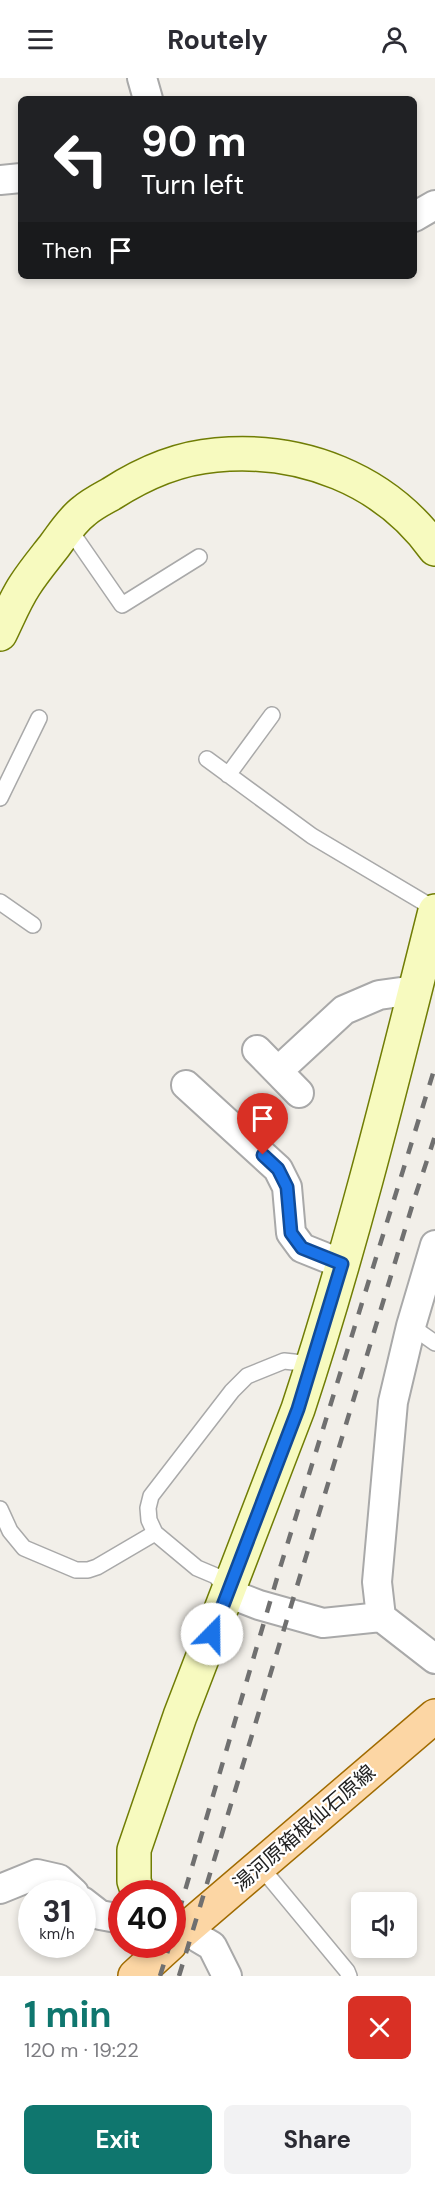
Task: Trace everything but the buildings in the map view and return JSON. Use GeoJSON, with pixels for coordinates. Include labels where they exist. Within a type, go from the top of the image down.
{"type":"FeatureCollection","features":[{"type":"Feature","properties":{"kind":"main road","name":"湯河原箱根仙石原線"},"geometry":{"type":"LineString","coordinates":[[186,1926],[260,1866],[435,1716]]}},
{"type":"Feature","properties":{"kind":"main road","name":"湯河原箱根仙石原線"},"geometry":{"type":"LineString","coordinates":[[135,1976],[153,1958]]}},
{"type":"Feature","properties":{"kind":"street"},"geometry":{"type":"LineString","coordinates":[[142,78],[147,96]]}},
{"type":"Feature","properties":{"kind":"street"},"geometry":{"type":"LineString","coordinates":[[0,180],[18,178]]}},
{"type":"Feature","properties":{"kind":"street"},"geometry":{"type":"LineString","coordinates":[[417,214],[435,205]]}},
{"type":"Feature","properties":{"kind":"street"},"geometry":{"type":"LineString","coordinates":[[0,634],[24,586],[68,527],[84,511],[136,478],[174,464],[215,455],[260,453],[313,464],[348,476],[381,494],[421,529],[435,549]]}},
{"type":"Feature","properties":{"kind":"street"},"geometry":{"type":"LineString","coordinates":[[134,1880],[134,1850],[180,1716],[298,1409],[312,1364],[342,1264],[435,910]]}},
{"type":"Feature","properties":{"kind":"street"},"geometry":{"type":"LineString","coordinates":[[278,1071],[344,1010],[379,995],[415,990]]}},
{"type":"Feature","properties":{"kind":"street"},"geometry":{"type":"LineString","coordinates":[[257,1050],[299,1093]]}},
{"type":"Feature","properties":{"kind":"street"},"geometry":{"type":"LineString","coordinates":[[186,1085],[278,1169],[287,1187],[291,1233],[302,1248],[342,1264]]}},
{"type":"Feature","properties":{"kind":"street"},"geometry":{"type":"LineString","coordinates":[[381,1617],[377,1582],[393,1402],[411,1326],[435,1245]]}},
{"type":"Feature","properties":{"kind":"street"},"geometry":{"type":"LineString","coordinates":[[228,1593],[259,1605],[323,1623],[381,1617],[435,1659]]}},
{"type":"Feature","properties":{"kind":"street"},"geometry":{"type":"LineString","coordinates":[[22,1880],[37,1874],[60,1880]]}},
{"type":"Feature","properties":{"kind":"street"},"geometry":{"type":"LineString","coordinates":[[0,1889],[18,1882]]}},
{"type":"Feature","properties":{"kind":"street"},"geometry":{"type":"LineString","coordinates":[[186,1938],[212,1946],[227,1976]]}},
{"type":"Feature","properties":{"kind":"lane"},"geometry":{"type":"LineString","coordinates":[[68,527],[122,604],[199,558]]}},
{"type":"Feature","properties":{"kind":"lane"},"geometry":{"type":"LineString","coordinates":[[228,775],[272,715]]}},
{"type":"Feature","properties":{"kind":"lane"},"geometry":{"type":"LineString","coordinates":[[0,798],[39,718]]}},
{"type":"Feature","properties":{"kind":"lane"},"geometry":{"type":"LineString","coordinates":[[207,759],[312,836],[435,910]]}},
{"type":"Feature","properties":{"kind":"lane"},"geometry":{"type":"LineString","coordinates":[[0,902],[33,925]]}},
{"type":"Feature","properties":{"kind":"lane"},"geometry":{"type":"LineString","coordinates":[[411,1326],[435,1343]]}},
{"type":"Feature","properties":{"kind":"lane"},"geometry":{"type":"LineString","coordinates":[[228,1593],[216,1576],[197,1568],[155,1533],[149,1521],[148,1508],[151,1496],[232,1391],[247,1376],[284,1360],[312,1364]]}},
{"type":"Feature","properties":{"kind":"lane"},"geometry":{"type":"LineString","coordinates":[[0,1509],[10,1531],[24,1548],[76,1570],[97,1567],[155,1533]]}},
{"type":"Feature","properties":{"kind":"lane"},"geometry":{"type":"LineString","coordinates":[[260,1866],[349,1976]]}},
{"type":"Feature","properties":{"kind":"railway"},"geometry":{"type":"LineString","coordinates":[[186,1887],[280,1568],[435,1067]]}},
{"type":"Feature","properties":{"kind":"railway"},"geometry":{"type":"LineString","coordinates":[[179,1976],[435,1136]]}},
{"type":"Feature","properties":{"kind":"railway"},"geometry":{"type":"LineString","coordinates":[[160,1976],[166,1958]]}},
{"type":"Feature","properties":{"kind":"route"},"geometry":{"type":"LineString","coordinates":[[212,1634],[298,1409],[342,1264],[302,1248],[291,1233],[287,1187],[278,1169],[263,1155]]}}]}
